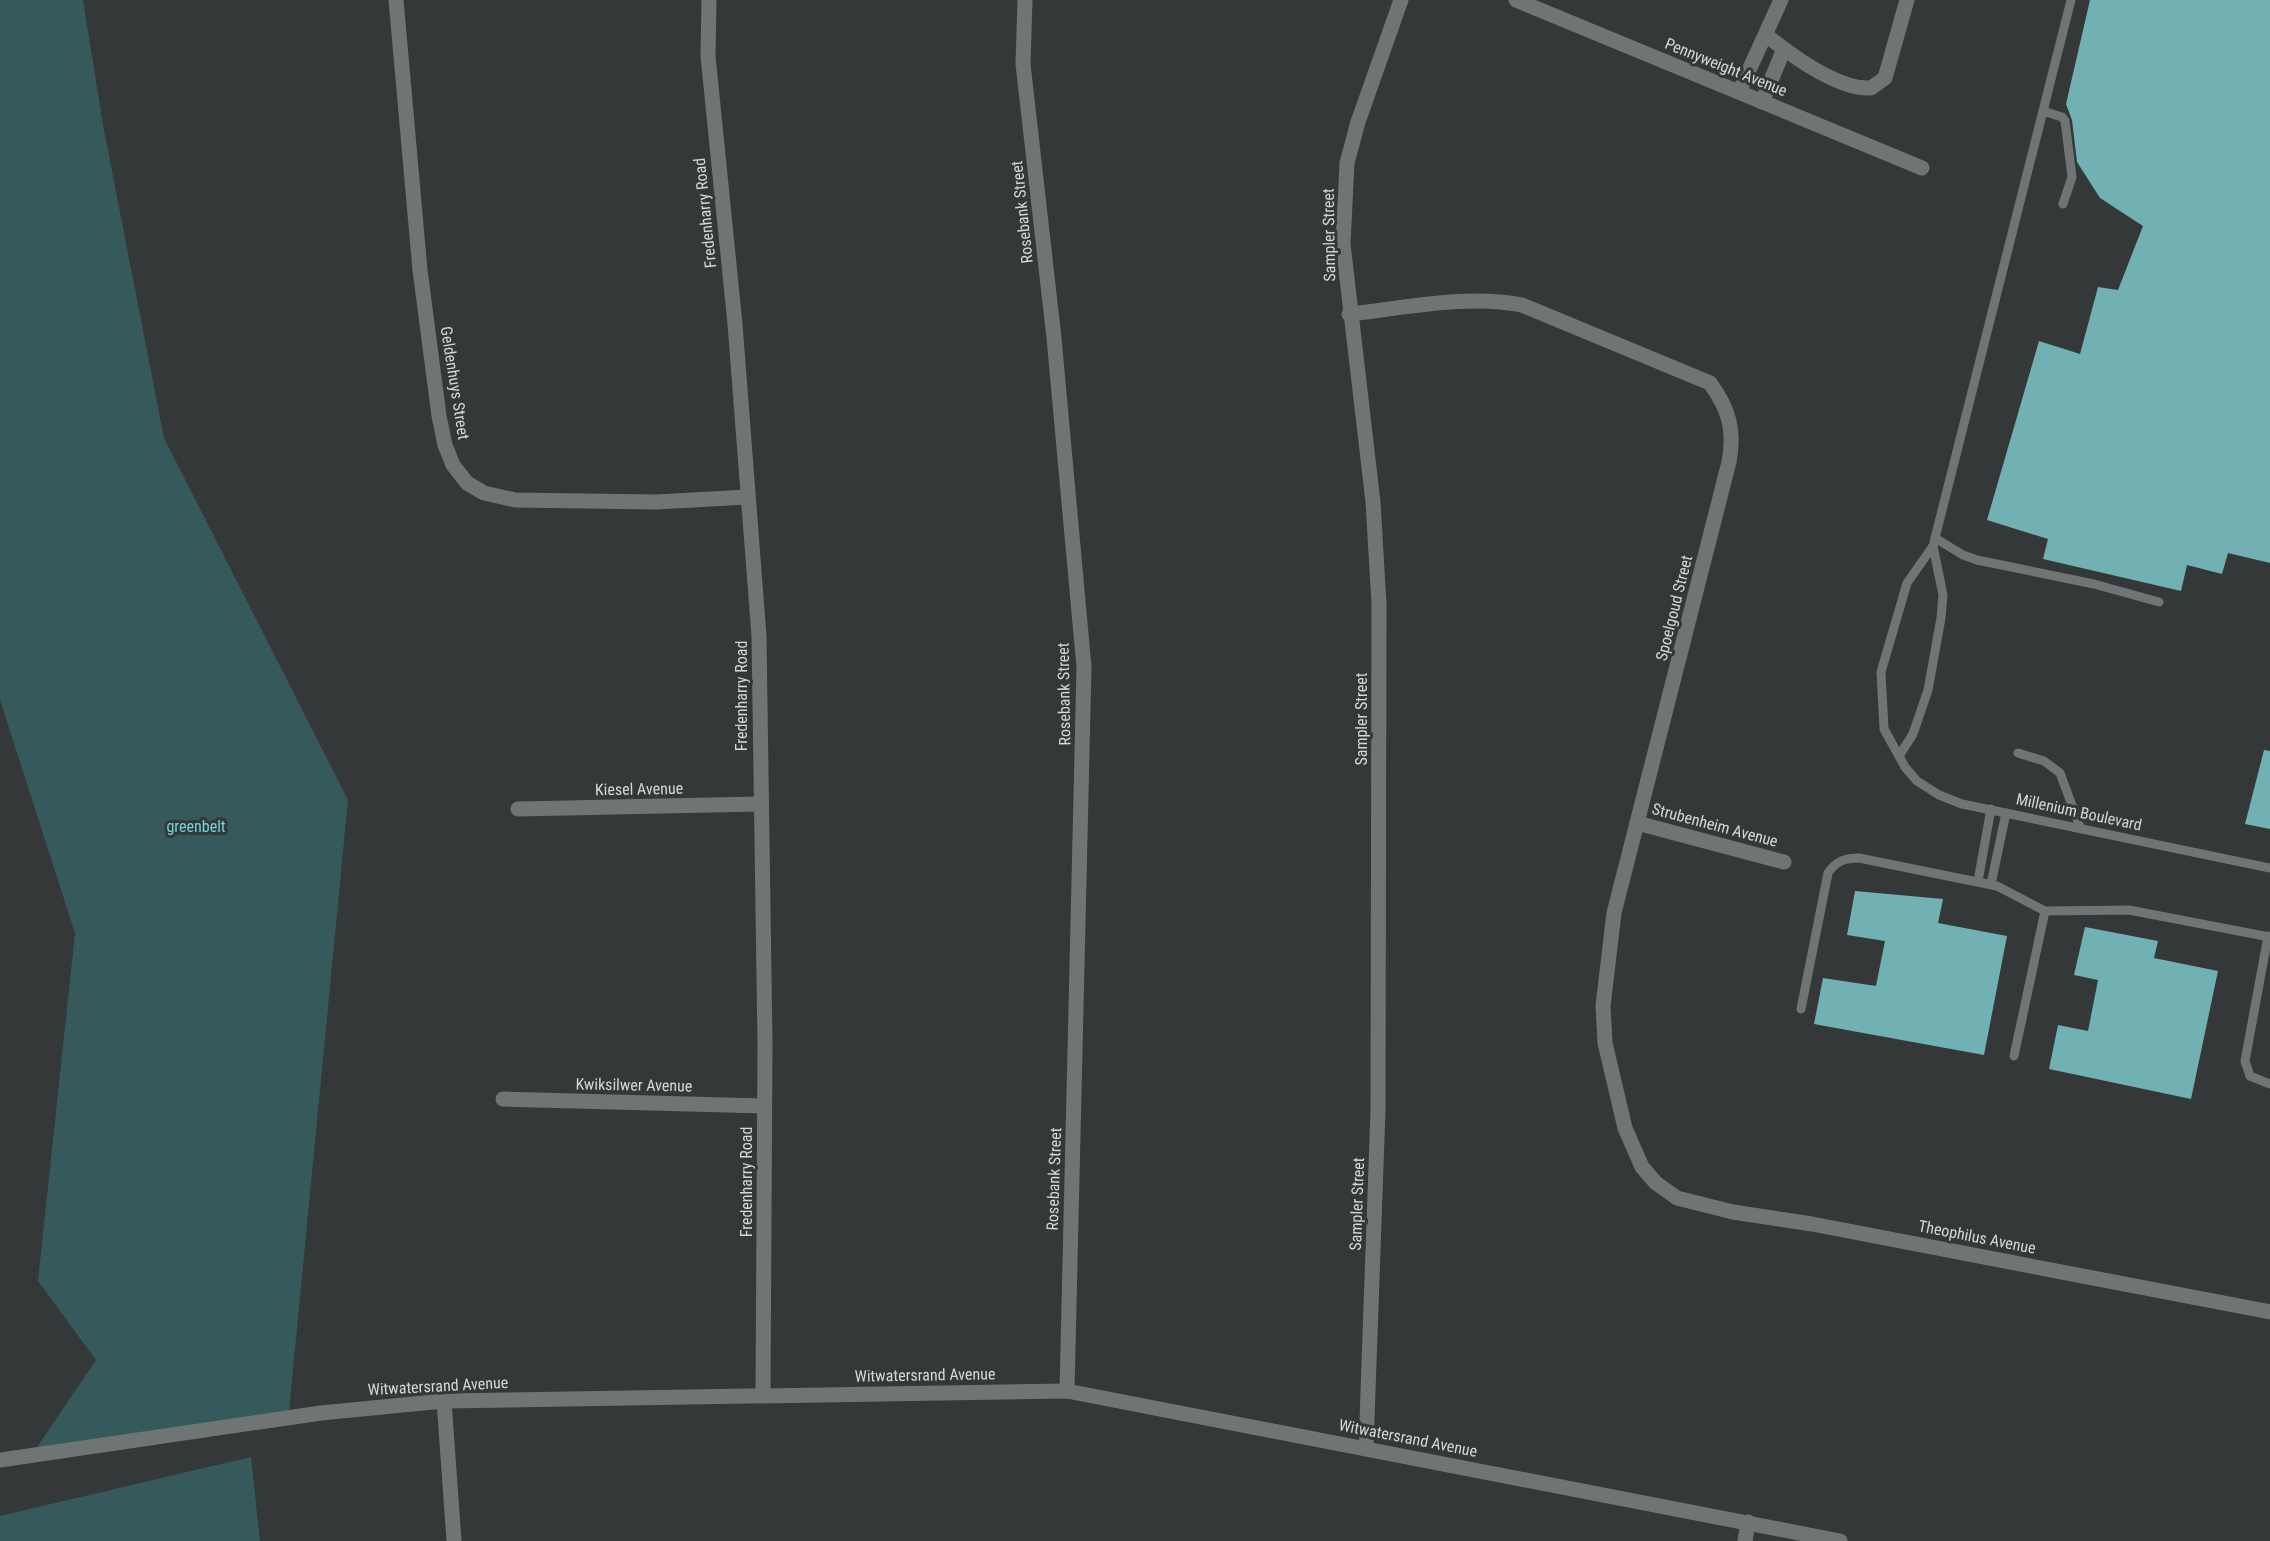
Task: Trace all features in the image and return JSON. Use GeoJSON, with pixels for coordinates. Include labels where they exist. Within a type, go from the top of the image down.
{"type":"FeatureCollection","features":[{"type":"Feature","properties":{"kind":"street","name":"Geldenhuys Street"},"geometry":{"type":"LineString","coordinates":[[396,0],[420,270],[439,416],[445,445],[453,465],[467,483],[484,493],[515,500],[656,502],[747,497]]}},
{"type":"Feature","properties":{"kind":"street","name":"Fredenharry Road"},"geometry":{"type":"LineString","coordinates":[[709,0],[708,56],[735,324],[759,636],[764,1106],[762,1394]]}},
{"type":"Feature","properties":{"kind":"street","name":"Rosebank Street"},"geometry":{"type":"LineString","coordinates":[[1025,0],[1023,64],[1050,303],[1084,667],[1067,1391]]}},
{"type":"Feature","properties":{"kind":"street","name":"Sampler Street"},"geometry":{"type":"LineString","coordinates":[[1366,1448],[1378,1111],[1379,603],[1373,502],[1349,314],[1343,244],[1347,163],[1358,122],[1401,0]]}},
{"type":"Feature","properties":{"kind":"street","name":"Pennyweight Avenue"},"geometry":{"type":"LineString","coordinates":[[1516,0],[1922,168]]}},
{"type":"Feature","properties":{"kind":"street"},"geometry":{"type":"LineString","coordinates":[[1739,92],[1781,0]]}},
{"type":"Feature","properties":{"kind":"street"},"geometry":{"type":"LineString","coordinates":[[1766,35],[1819,71],[1852,86],[1871,88],[1885,78],[1907,0]]}},
{"type":"Feature","properties":{"kind":"street"},"geometry":{"type":"LineString","coordinates":[[1762,102],[1784,49]]}},
{"type":"Feature","properties":{"kind":"street","name":"Spoelgoud Street"},"geometry":{"type":"LineString","coordinates":[[1349,314],[1475,300],[1497,300],[1522,305],[1710,382],[1724,401],[1731,418],[1733,441],[1729,462],[1614,913],[1603,1006],[1605,1043],[1625,1128],[1642,1167],[1656,1183],[1677,1198]]}},
{"type":"Feature","properties":{"kind":"street","name":"Kiesel Avenue"},"geometry":{"type":"LineString","coordinates":[[518,809],[760,804]]}},
{"type":"Feature","properties":{"kind":"street","name":"Strubenheim Avenue"},"geometry":{"type":"LineString","coordinates":[[1637,823],[1784,862]]}},
{"type":"Feature","properties":{"kind":"street","name":"Kwiksilwer Avenue"},"geometry":{"type":"LineString","coordinates":[[503,1100],[764,1106]]}},
{"type":"Feature","properties":{"kind":"street","name":"Theophilus Avenue"},"geometry":{"type":"LineString","coordinates":[[1677,1198],[1733,1212],[1812,1224],[2270,1312]]}},
{"type":"Feature","properties":{"kind":"street","name":"Witwatersrand Avenue"},"geometry":{"type":"LineString","coordinates":[[0,1460],[321,1413],[444,1401],[762,1394],[1067,1391],[1840,1541]]}},
{"type":"Feature","properties":{"kind":"street"},"geometry":{"type":"LineString","coordinates":[[444,1401],[454,1541]]}},
{"type":"Feature","properties":{"kind":"street"},"geometry":{"type":"LineString","coordinates":[[1745,1541],[1748,1522]]}},
{"type":"Feature","properties":{"kind":"lane"},"geometry":{"type":"LineString","coordinates":[[1899,756],[1913,734],[1928,690],[1943,595],[1934,542],[2071,0]]}},
{"type":"Feature","properties":{"kind":"lane"},"geometry":{"type":"LineString","coordinates":[[2043,111],[2062,117],[2065,122],[2072,177],[2063,204]]}},
{"type":"Feature","properties":{"kind":"lane"},"geometry":{"type":"LineString","coordinates":[[1934,542],[1977,561],[2094,584],[2159,602]]}},
{"type":"Feature","properties":{"kind":"lane","name":"Millenium Boulevard"},"geometry":{"type":"LineString","coordinates":[[1934,542],[1907,582],[1881,672],[1884,729],[1899,756],[1917,781],[1940,795],[1962,804],[2270,868]]}},
{"type":"Feature","properties":{"kind":"lane"},"geometry":{"type":"LineString","coordinates":[[2018,753],[2044,761],[2060,772],[2080,827]]}},
{"type":"Feature","properties":{"kind":"lane"},"geometry":{"type":"LineString","coordinates":[[1978,881],[1991,809]]}},
{"type":"Feature","properties":{"kind":"lane"},"geometry":{"type":"LineString","coordinates":[[1991,884],[2006,813]]}},
{"type":"Feature","properties":{"kind":"lane"},"geometry":{"type":"LineString","coordinates":[[1801,1009],[1828,873],[1838,862],[1859,858],[1991,884],[2045,911],[2128,910],[2269,936],[2245,1061],[2250,1076],[2270,1084]]}},
{"type":"Feature","properties":{"kind":"lane"},"geometry":{"type":"LineString","coordinates":[[2014,1056],[2045,911]]}},
{"type":"Feature","properties":{"kind":"green space","name":"greenbelt"},"geometry":{"type":"Polygon","coordinates":[[[0,0],[83,0],[103,125],[164,438],[348,800],[288,1421],[31,1456],[96,1360],[38,1281],[75,933],[0,700],[0,0]]]}},
{"type":"Feature","properties":{"kind":"green space"},"geometry":{"type":"Polygon","coordinates":[[[251,1457],[260,1541],[0,1541],[0,1516],[251,1457]]]}},
{"type":"Feature","properties":{"kind":"building"},"geometry":{"type":"Polygon","coordinates":[[[2090,0],[2270,0],[2270,563],[2228,553],[2222,574],[2187,565],[2181,591],[2043,559],[2048,539],[1987,520],[2039,341],[2080,354],[2098,287],[2118,290],[2143,226],[2100,198],[2077,162],[2072,120],[2066,104],[2090,0]]]}},
{"type":"Feature","properties":{"kind":"building"},"geometry":{"type":"Polygon","coordinates":[[[2264,750],[2270,751],[2270,829],[2245,824],[2264,750]]]}},
{"type":"Feature","properties":{"kind":"building"},"geometry":{"type":"Polygon","coordinates":[[[1855,891],[1943,899],[1938,923],[2007,936],[1984,1055],[1814,1024],[1823,978],[1876,986],[1885,941],[1847,935],[1855,891]]]}},
{"type":"Feature","properties":{"kind":"building"},"geometry":{"type":"Polygon","coordinates":[[[2085,927],[2158,941],[2154,958],[2218,971],[2191,1099],[2049,1069],[2058,1025],[2088,1031],[2098,980],[2074,975],[2085,927]]]}}]}
